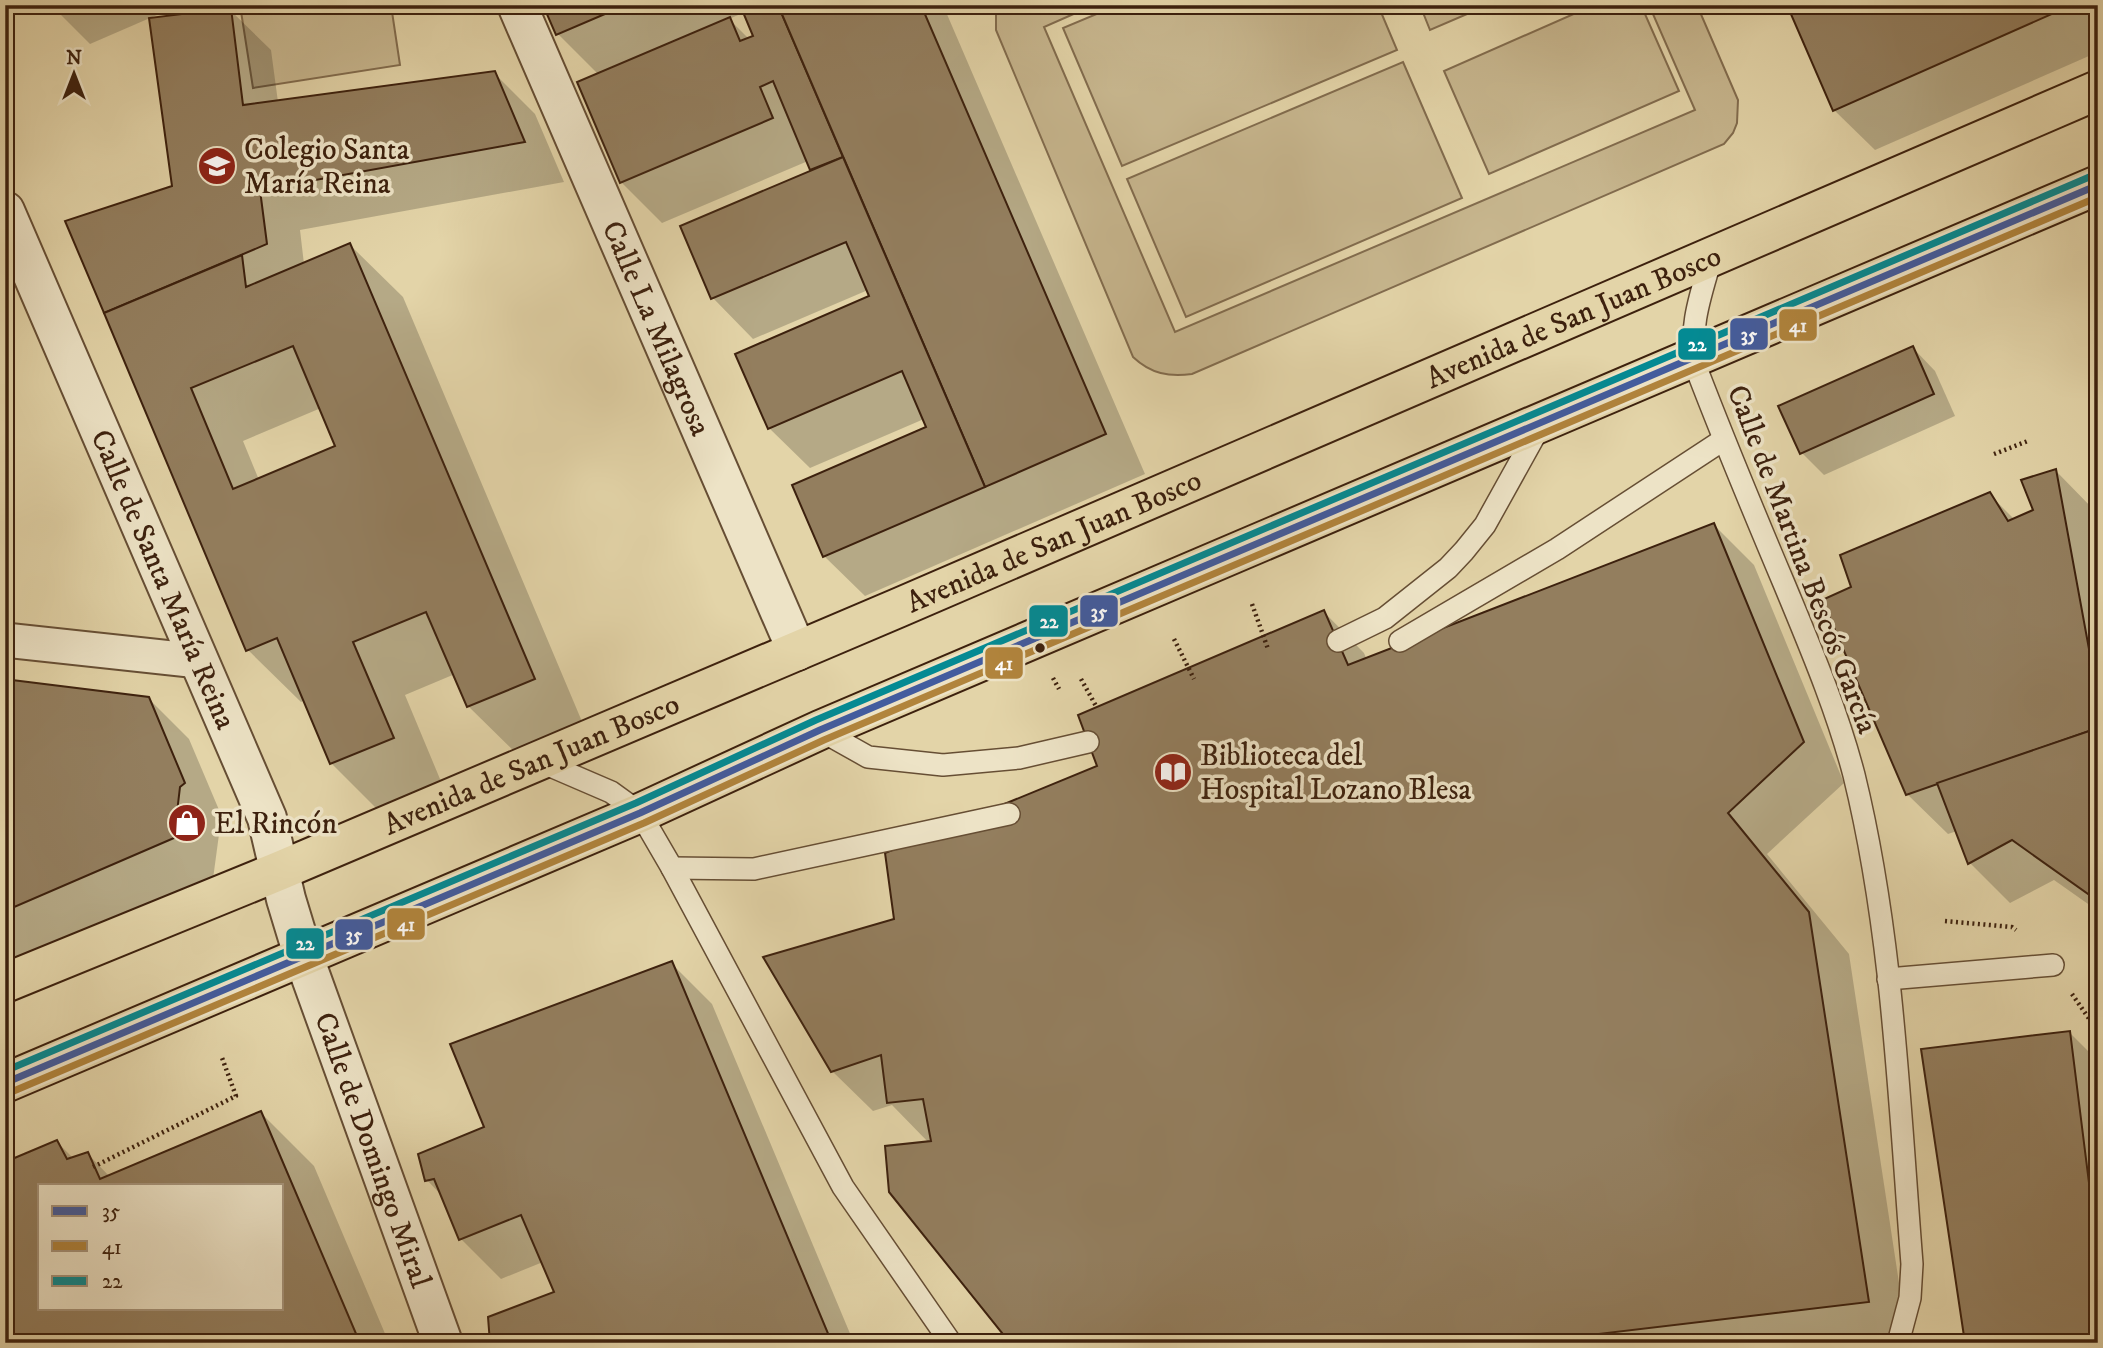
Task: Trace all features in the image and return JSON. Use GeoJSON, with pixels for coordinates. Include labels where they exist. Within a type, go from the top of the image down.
{"type":"FeatureCollection","features":[{"type":"Feature","properties":{"kind":"main road","name":"Avenida de San Juan Bosco"},"geometry":{"type":"LineString","coordinates":[[5,983],[279,871],[797,651],[2098,90]]}},
{"type":"Feature","properties":{"kind":"main road"},"geometry":{"type":"LineString","coordinates":[[5,1083],[640,813],[820,730],[2098,185]]}},
{"type":"Feature","properties":{"kind":"street","name":"Calle La Milagrosa"},"geometry":{"type":"LineString","coordinates":[[517,5],[797,651]]}},
{"type":"Feature","properties":{"kind":"street","name":"Calle de Santa María Reina"},"geometry":{"type":"LineString","coordinates":[[5,211],[268,818],[279,871],[303,956]]}},
{"type":"Feature","properties":{"kind":"street"},"geometry":{"type":"LineString","coordinates":[[5,640],[200,661]]}},
{"type":"Feature","properties":{"kind":"street","name":"Calle de Domingo Miral"},"geometry":{"type":"LineString","coordinates":[[303,956],[443,1343]]}},
{"type":"Feature","properties":{"kind":"lane","name":"Calle de Martina Bescós García"},"geometry":{"type":"LineString","coordinates":[[1712,256],[1696,310],[1694,359],[1723,440],[1831,697],[1868,838],[1882,919],[1912,1264],[1909,1298],[1898,1343]]}},
{"type":"Feature","properties":{"kind":"lane"},"geometry":{"type":"LineString","coordinates":[[1338,641],[1385,618],[1448,568],[1464,551],[1485,525],[1542,422]]}},
{"type":"Feature","properties":{"kind":"lane"},"geometry":{"type":"LineString","coordinates":[[1400,641],[1557,549],[1723,440]]}},
{"type":"Feature","properties":{"kind":"lane"},"geometry":{"type":"LineString","coordinates":[[820,730],[868,757],[943,765],[1019,758],[1088,742]]}},
{"type":"Feature","properties":{"kind":"lane"},"geometry":{"type":"LineString","coordinates":[[538,761],[611,792],[640,813],[843,1187],[951,1343]]}},
{"type":"Feature","properties":{"kind":"lane"},"geometry":{"type":"LineString","coordinates":[[672,868],[754,869],[1009,814]]}},
{"type":"Feature","properties":{"kind":"lane"},"geometry":{"type":"LineString","coordinates":[[1888,979],[2053,965]]}},
{"type":"Feature","properties":{"kind":"path"},"geometry":{"type":"LineString","coordinates":[[1994,454],[2028,441]]}},
{"type":"Feature","properties":{"kind":"path"},"geometry":{"type":"LineString","coordinates":[[1252,604],[1268,649]]}},
{"type":"Feature","properties":{"kind":"path"},"geometry":{"type":"LineString","coordinates":[[1174,639],[1194,678]]}},
{"type":"Feature","properties":{"kind":"path"},"geometry":{"type":"LineString","coordinates":[[1081,679],[1098,709]]}},
{"type":"Feature","properties":{"kind":"path"},"geometry":{"type":"LineString","coordinates":[[2092,1023],[2098,1067]]}},
{"type":"Feature","properties":{"kind":"path"},"geometry":{"type":"LineString","coordinates":[[93,1167],[236,1096],[220,1055]]}},
{"type":"Feature","properties":{"kind":"shaded area"},"geometry":{"type":"Polygon","coordinates":[[[240,5],[391,5],[400,65],[253,88],[240,5]]]}},
{"type":"Feature","properties":{"kind":"shaded area"},"geometry":{"type":"Polygon","coordinates":[[[1000,5],[1094,5],[1044,27],[1175,332],[1695,110],[1649,5],[1697,5],[1738,100],[1737,123],[1724,144],[1192,374],[1168,374],[1154,371],[1133,357],[996,30],[996,13],[1000,5]]]}},
{"type":"Feature","properties":{"kind":"shaded area"},"geometry":{"type":"Polygon","coordinates":[[[1118,5],[1378,5],[1397,50],[1122,166],[1063,28],[1118,5]]]}},
{"type":"Feature","properties":{"kind":"shaded area"},"geometry":{"type":"Polygon","coordinates":[[[1420,5],[1488,5],[1430,30],[1420,5]]]}},
{"type":"Feature","properties":{"kind":"shaded area"},"geometry":{"type":"Polygon","coordinates":[[[1594,5],[1641,5],[1679,91],[1489,174],[1444,71],[1594,5]]]}},
{"type":"Feature","properties":{"kind":"shaded area"},"geometry":{"type":"Polygon","coordinates":[[[1403,62],[1462,198],[1186,317],[1127,179],[1403,62]]]}},
{"type":"Feature","properties":{"kind":"building"},"geometry":{"type":"Polygon","coordinates":[[[543,5],[626,5],[556,35],[543,5]]]}},
{"type":"Feature","properties":{"kind":"building"},"geometry":{"type":"Polygon","coordinates":[[[740,5],[778,5],[843,157],[810,170],[773,81],[760,87],[773,118],[620,183],[577,82],[730,17],[740,41],[753,36],[740,5]]]}},
{"type":"Feature","properties":{"kind":"building"},"geometry":{"type":"Polygon","coordinates":[[[778,5],[921,5],[1106,434],[985,487],[778,5]]]}},
{"type":"Feature","properties":{"kind":"building"},"geometry":{"type":"Polygon","coordinates":[[[1787,5],[2072,5],[1833,111],[1787,5]]]}},
{"type":"Feature","properties":{"kind":"building"},"geometry":{"type":"Polygon","coordinates":[[[231,8],[243,105],[495,71],[525,142],[260,190],[267,244],[104,313],[65,221],[172,186],[149,18],[231,8]]]}},
{"type":"Feature","properties":{"kind":"building"},"geometry":{"type":"Polygon","coordinates":[[[843,157],[985,487],[823,557],[792,485],[926,427],[902,371],[768,429],[735,354],[869,296],[846,242],[711,299],[680,226],[843,157]]]}},
{"type":"Feature","properties":{"kind":"building"},"geometry":{"type":"Polygon","coordinates":[[[350,243],[535,679],[467,707],[426,612],[353,642],[394,738],[330,764],[277,638],[246,651],[104,313],[242,255],[246,287],[350,243]],[[293,346],[191,388],[233,489],[335,446],[293,346]]]}},
{"type":"Feature","properties":{"kind":"building"},"geometry":{"type":"Polygon","coordinates":[[[1913,346],[1934,394],[1800,454],[1778,406],[1913,346]]]}},
{"type":"Feature","properties":{"kind":"building"},"geometry":{"type":"Polygon","coordinates":[[[2056,469],[2098,698],[2098,728],[1906,795],[1822,600],[1851,587],[1840,555],[1990,492],[2008,521],[2033,510],[2021,480],[2056,469]]]}},
{"type":"Feature","properties":{"kind":"building"},"geometry":{"type":"Polygon","coordinates":[[[1714,523],[1804,742],[1728,813],[1809,912],[1869,1302],[1581,1336],[1583,1343],[1010,1343],[889,1192],[885,1146],[931,1141],[923,1099],[887,1103],[881,1055],[831,1072],[763,957],[894,919],[885,853],[1097,766],[1078,715],[1324,610],[1348,665],[1714,523]]]}},
{"type":"Feature","properties":{"kind":"building"},"geometry":{"type":"Polygon","coordinates":[[[12,680],[149,697],[185,783],[180,787],[174,838],[5,911],[5,730],[12,680]]]}},
{"type":"Feature","properties":{"kind":"building"},"geometry":{"type":"Polygon","coordinates":[[[2098,728],[2098,901],[2012,840],[1968,864],[1937,783],[2098,728]]]}},
{"type":"Feature","properties":{"kind":"building"},"geometry":{"type":"Polygon","coordinates":[[[672,961],[832,1343],[490,1343],[488,1317],[554,1292],[521,1215],[459,1240],[434,1179],[425,1181],[418,1154],[484,1127],[450,1044],[672,961]]]}},
{"type":"Feature","properties":{"kind":"building"},"geometry":{"type":"Polygon","coordinates":[[[2070,1031],[2098,1255],[2098,1343],[1965,1343],[1921,1049],[2070,1031]]]}},
{"type":"Feature","properties":{"kind":"building"},"geometry":{"type":"Polygon","coordinates":[[[261,1111],[360,1343],[9,1343],[5,1334],[5,1162],[57,1140],[67,1159],[88,1152],[100,1179],[261,1111]]]}},
{"type":"Feature","properties":{"kind":"transit line","name":"22"},"geometry":{"type":"LineString","coordinates":[[5,1071],[636,803],[816,720],[2094,175]]}},
{"type":"Feature","properties":{"kind":"transit line","name":"35"},"geometry":{"type":"LineString","coordinates":[[5,1083],[640,813],[820,730],[2098,185]]}},
{"type":"Feature","properties":{"kind":"transit line","name":"41"},"geometry":{"type":"LineString","coordinates":[[9,1093],[644,823],[824,740],[2098,197]]}},
{"type":"Feature","properties":{"kind":"place","name":"Colegio Santa María Reina"},"geometry":{"type":"Point","coordinates":[217,166]}},
{"type":"Feature","properties":{"kind":"place","name":"Biblioteca del Hospital Lozano Blesa"},"geometry":{"type":"Point","coordinates":[1173,772]}},
{"type":"Feature","properties":{"kind":"place","name":"El Rincón"},"geometry":{"type":"Point","coordinates":[187,823]}}]}
